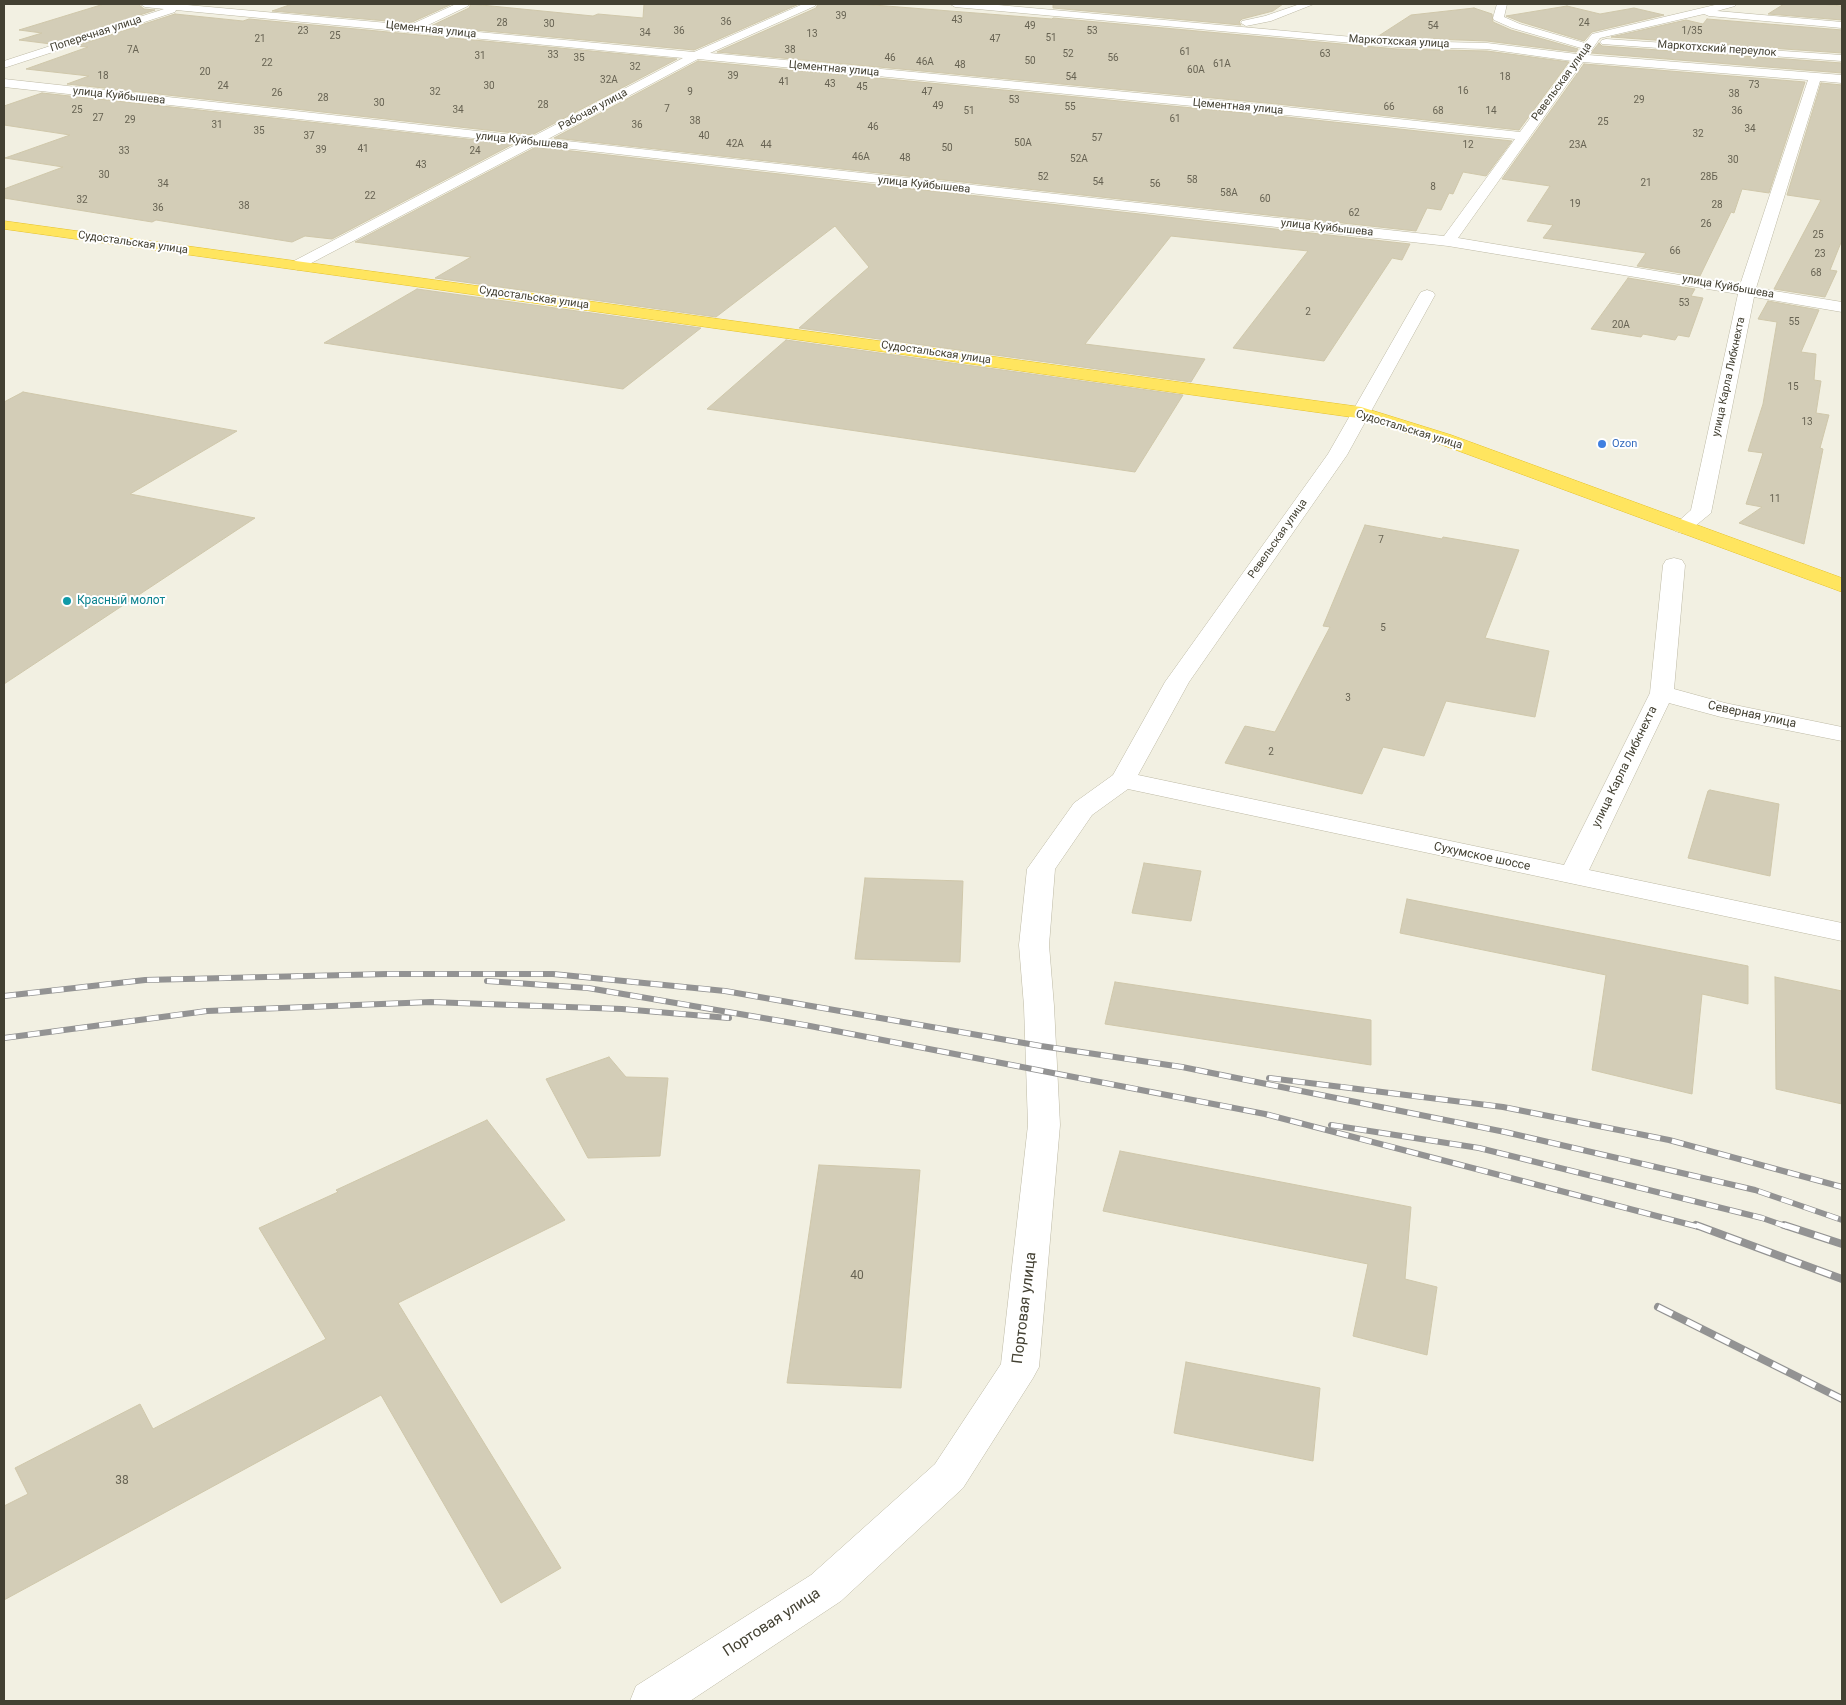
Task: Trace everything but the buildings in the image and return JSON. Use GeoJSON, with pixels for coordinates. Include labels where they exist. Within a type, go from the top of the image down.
{"type":"FeatureCollection","features":[{"type":"Feature","properties":{"kind":"highway","name":"Судостальская улица"},"geometry":{"type":"LineString","coordinates":[[4,225],[1361,413],[1444,439],[1842,585]]}},
{"type":"Feature","properties":{"kind":"street","name":"Цементная улица"},"geometry":{"type":"LineString","coordinates":[[145,4],[183,5],[695,56],[1277,110],[1523,136]]}},
{"type":"Feature","properties":{"kind":"street"},"geometry":{"type":"LineString","coordinates":[[413,28],[464,4]]}},
{"type":"Feature","properties":{"kind":"street","name":"Рабочая улица"},"geometry":{"type":"LineString","coordinates":[[298,265],[695,56],[811,4]]}},
{"type":"Feature","properties":{"kind":"street","name":"Маркотхская улица"},"geometry":{"type":"LineString","coordinates":[[955,4],[1396,44],[1487,46],[1579,58],[1842,79]]}},
{"type":"Feature","properties":{"kind":"street"},"geometry":{"type":"LineString","coordinates":[[1210,27],[1215,24],[1244,24],[1267,19],[1309,4]]}},
{"type":"Feature","properties":{"kind":"street","name":"Маркотхский переулок"},"geometry":{"type":"LineString","coordinates":[[1502,4],[1498,18],[1516,26],[1589,44],[1842,58]]}},
{"type":"Feature","properties":{"kind":"street","name":"Ревельская улица"},"geometry":{"type":"LineString","coordinates":[[1448,241],[1596,36],[1731,4]]}},
{"type":"Feature","properties":{"kind":"street","name":"Поперечная улица"},"geometry":{"type":"LineString","coordinates":[[4,65],[183,5]]}},
{"type":"Feature","properties":{"kind":"street"},"geometry":{"type":"LineString","coordinates":[[1695,12],[1842,25]]}},
{"type":"Feature","properties":{"kind":"street"},"geometry":{"type":"LineString","coordinates":[[374,24],[392,17]]}},
{"type":"Feature","properties":{"kind":"street","name":"улица Карла Либкнехта"},"geometry":{"type":"LineString","coordinates":[[1682,527],[1701,513],[1747,290],[1815,77]]}},
{"type":"Feature","properties":{"kind":"street","name":"улица Куйбышева"},"geometry":{"type":"LineString","coordinates":[[4,83],[1448,241],[1842,307]]}},
{"type":"Feature","properties":{"kind":"street","name":"Ревельская улица"},"geometry":{"type":"LineString","coordinates":[[1123,780],[1178,682],[1336,455],[1427,295]]}},
{"type":"Feature","properties":{"kind":"street","name":"улица Карла Либкнехта"},"geometry":{"type":"LineString","coordinates":[[1572,876],[1662,693],[1674,565]]}},
{"type":"Feature","properties":{"kind":"street","name":"Северная улица"},"geometry":{"type":"LineString","coordinates":[[1662,693],[1721,710],[1842,734]]}},
{"type":"Feature","properties":{"kind":"street","name":"Сухумское шоссе"},"geometry":{"type":"LineString","coordinates":[[1123,780],[1842,932]]}},
{"type":"Feature","properties":{"kind":"street","name":"Портовая улица"},"geometry":{"type":"LineString","coordinates":[[652,1701],[826,1588],[949,1476],[1020,1368],[1044,1126],[1039,1006],[1034,945],[1041,869],[1083,809],[1123,780]]}},
{"type":"Feature","properties":{"kind":"railway"},"geometry":{"type":"LineString","coordinates":[[4,996],[145,980],[387,974],[553,974],[725,991],[1041,1046],[1182,1067],[1505,1132],[1755,1190],[1842,1220]]}},
{"type":"Feature","properties":{"kind":"railway"},"geometry":{"type":"LineString","coordinates":[[487,981],[588,988],[810,1026],[1265,1114],[1699,1227]]}},
{"type":"Feature","properties":{"kind":"railway"},"geometry":{"type":"LineString","coordinates":[[4,1038],[207,1011],[431,1002],[622,1009],[729,1018]]}},
{"type":"Feature","properties":{"kind":"railway"},"geometry":{"type":"LineString","coordinates":[[1269,1078],[1503,1107],[1669,1140],[1842,1187]]}},
{"type":"Feature","properties":{"kind":"railway"},"geometry":{"type":"LineString","coordinates":[[1331,1125],[1479,1148],[1762,1218],[1788,1227]]}},
{"type":"Feature","properties":{"kind":"railway"},"geometry":{"type":"LineString","coordinates":[[1696,1225],[1842,1279]]}},
{"type":"Feature","properties":{"kind":"railway"},"geometry":{"type":"LineString","coordinates":[[1784,1225],[1842,1244]]}},
{"type":"Feature","properties":{"kind":"railway"},"geometry":{"type":"LineString","coordinates":[[1658,1307],[1842,1399]]}},
{"type":"Feature","properties":{"kind":"place","name":"Ozon"},"geometry":{"type":"Point","coordinates":[1602,444]}},
{"type":"Feature","properties":{"kind":"place","name":"Красный молот"},"geometry":{"type":"Point","coordinates":[67,601]}}]}
